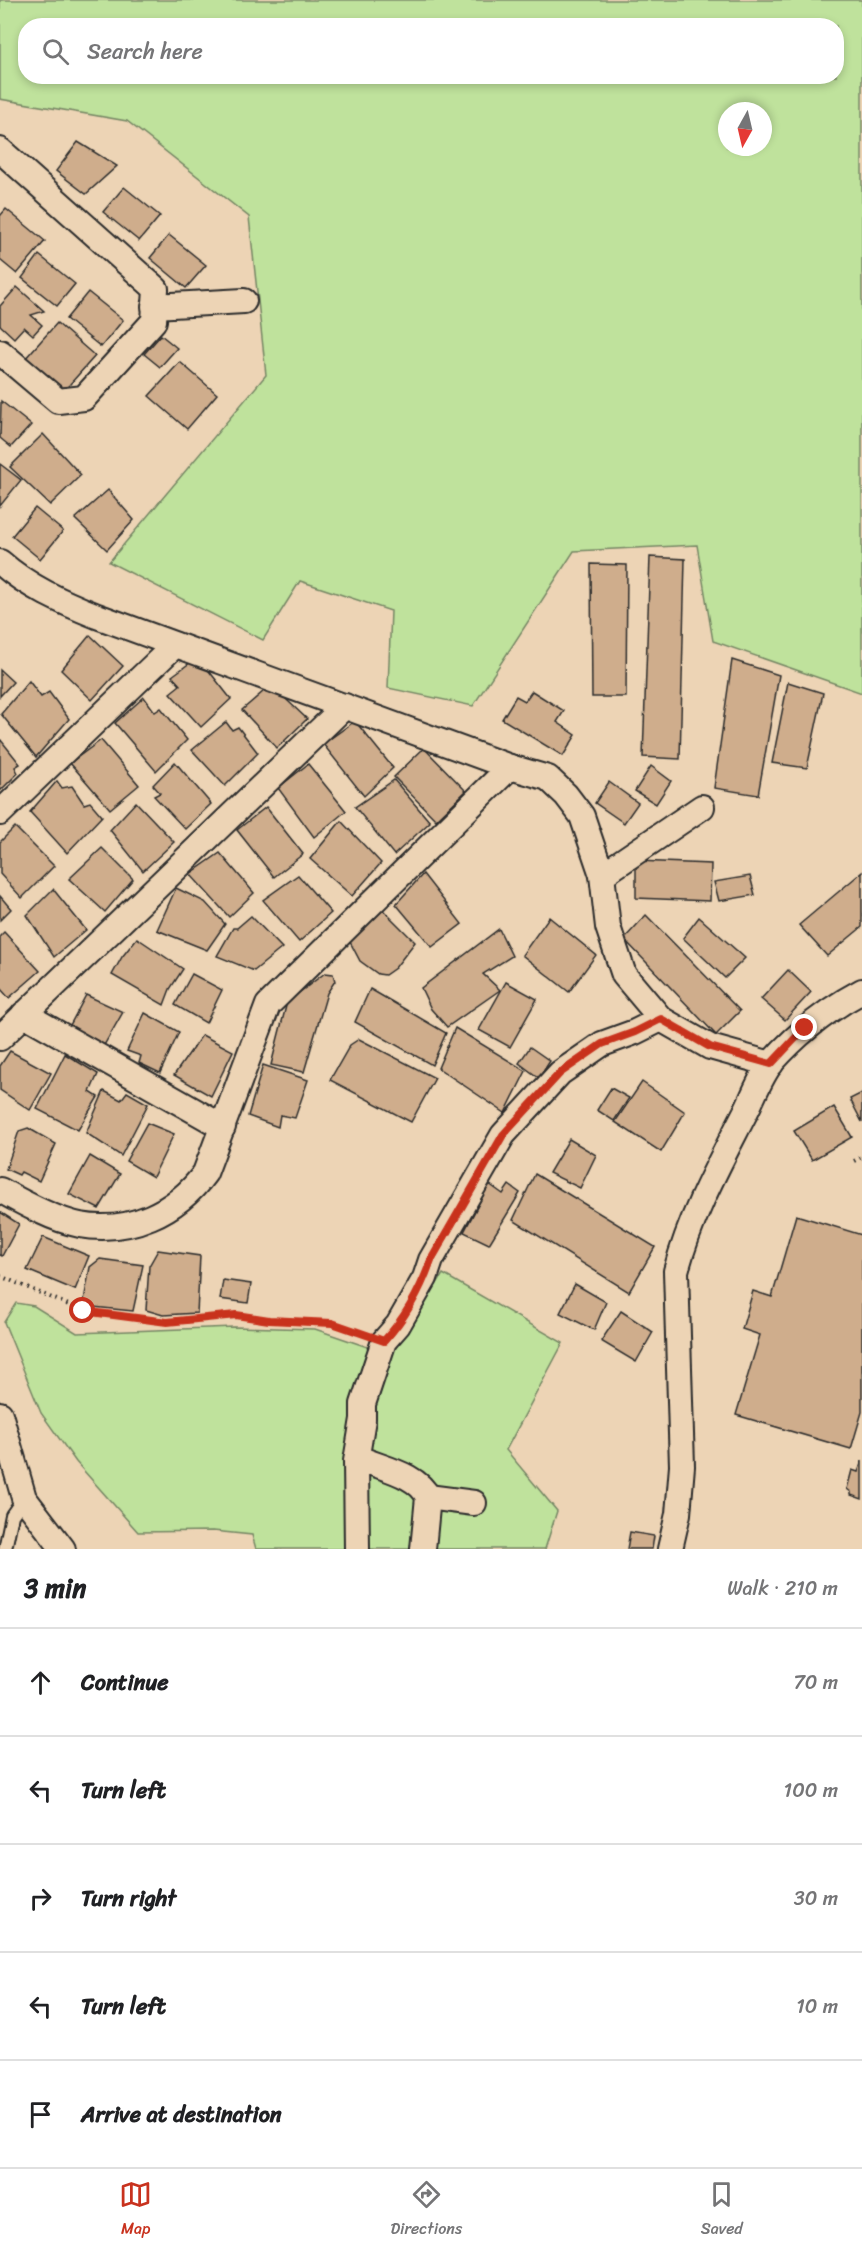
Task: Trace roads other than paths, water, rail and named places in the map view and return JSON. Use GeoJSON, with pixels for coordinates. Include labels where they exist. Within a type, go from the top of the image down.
{"type":"FeatureCollection","features":[{"type":"Feature","properties":{"kind":"street"},"geometry":{"type":"LineString","coordinates":[[0,150],[156,289],[154,321],[84,398],[58,401],[0,352]]}},
{"type":"Feature","properties":{"kind":"street"},"geometry":{"type":"LineString","coordinates":[[154,306],[244,301]]}},
{"type":"Feature","properties":{"kind":"street"},"geometry":{"type":"LineString","coordinates":[[5,575],[57,600],[175,645],[510,767],[549,778],[582,816],[602,875],[608,927],[624,975],[661,1019],[710,1047],[771,1064]]}},
{"type":"Feature","properties":{"kind":"street"},"geometry":{"type":"LineString","coordinates":[[0,813],[175,645]]}},
{"type":"Feature","properties":{"kind":"street"},"geometry":{"type":"LineString","coordinates":[[0,1038],[345,706]]}},
{"type":"Feature","properties":{"kind":"street"},"geometry":{"type":"LineString","coordinates":[[0,1190],[31,1207],[80,1225],[124,1226],[165,1211],[195,1188],[206,1173],[268,1005],[510,767]]}},
{"type":"Feature","properties":{"kind":"street"},"geometry":{"type":"LineString","coordinates":[[602,875],[702,807]]}},
{"type":"Feature","properties":{"kind":"street"},"geometry":{"type":"LineString","coordinates":[[670,1549],[678,1514],[682,1466],[676,1271],[684,1241],[700,1200],[771,1064],[805,1028],[843,1001],[862,991]]}},
{"type":"Feature","properties":{"kind":"street"},"geometry":{"type":"LineString","coordinates":[[24,1014],[223,1127]]}},
{"type":"Feature","properties":{"kind":"street"},"geometry":{"type":"LineString","coordinates":[[357,1549],[357,1457],[363,1404],[384,1341],[398,1325],[425,1278],[431,1260],[503,1135],[560,1073],[602,1044],[635,1032],[661,1019]]}},
{"type":"Feature","properties":{"kind":"street"},"geometry":{"type":"LineString","coordinates":[[0,1414],[24,1498],[63,1549]]}},
{"type":"Feature","properties":{"kind":"street"},"geometry":{"type":"LineString","coordinates":[[357,1457],[403,1475],[425,1489],[428,1497],[423,1549]]}},
{"type":"Feature","properties":{"kind":"street"},"geometry":{"type":"LineString","coordinates":[[428,1497],[474,1503]]}},
{"type":"Feature","properties":{"kind":"lane"},"geometry":{"type":"LineString","coordinates":[[5,1549],[12,1515],[24,1498]]}}]}
